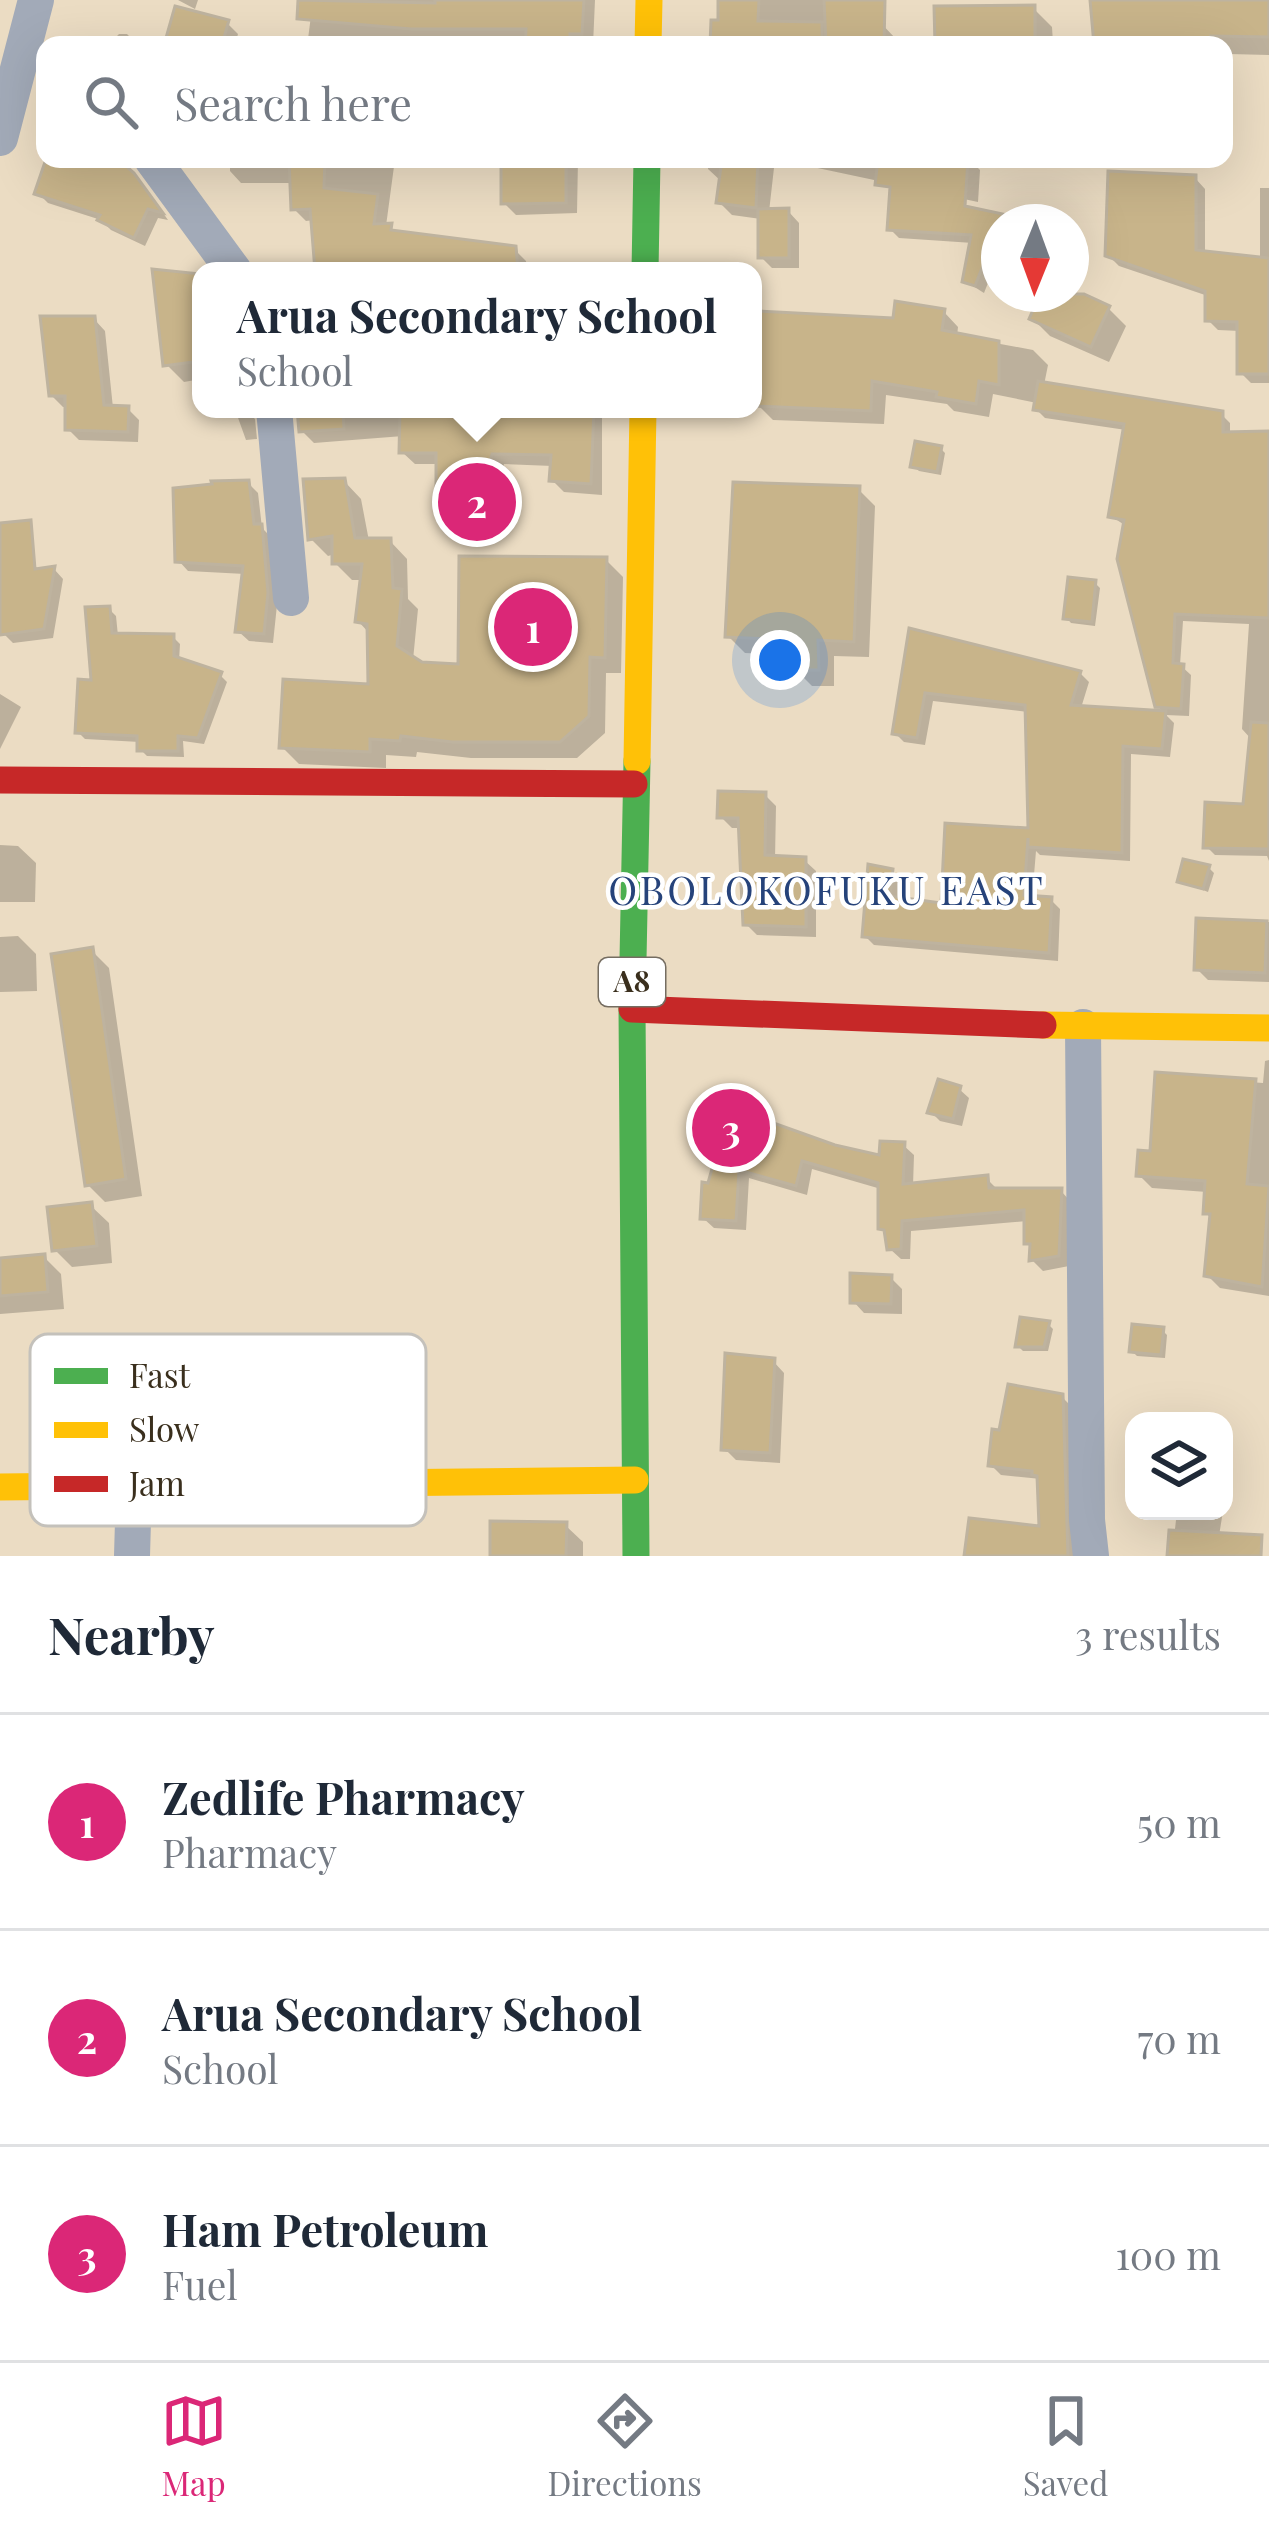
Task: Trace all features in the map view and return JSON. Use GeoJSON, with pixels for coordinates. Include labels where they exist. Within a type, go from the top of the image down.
{"type":"FeatureCollection","features":[{"type":"Feature","properties":{"kind":"street"},"geometry":{"type":"LineString","coordinates":[[0,138],[33,67],[36,0]]}},
{"type":"Feature","properties":{"kind":"street"},"geometry":{"type":"LineString","coordinates":[[648,36],[649,0]]}},
{"type":"Feature","properties":{"kind":"street"},"geometry":{"type":"LineString","coordinates":[[159,168],[227,262]]}},
{"type":"Feature","properties":{"kind":"street"},"geometry":{"type":"LineString","coordinates":[[645,262],[647,168]]}},
{"type":"Feature","properties":{"kind":"street"},"geometry":{"type":"LineString","coordinates":[[275,418],[291,598]]}},
{"type":"Feature","properties":{"kind":"street","name":"A8"},"geometry":{"type":"LineString","coordinates":[[636,1556],[632,1009],[643,418]]}},
{"type":"Feature","properties":{"kind":"street"},"geometry":{"type":"LineString","coordinates":[[0,780],[634,784]]}},
{"type":"Feature","properties":{"kind":"street"},"geometry":{"type":"LineString","coordinates":[[632,1009],[1083,1027],[1269,1028]]}},
{"type":"Feature","properties":{"kind":"street"},"geometry":{"type":"LineString","coordinates":[[1083,1027],[1091,1556]]}},
{"type":"Feature","properties":{"kind":"street"},"geometry":{"type":"LineString","coordinates":[[426,1483],[635,1480]]}},
{"type":"Feature","properties":{"kind":"street"},"geometry":{"type":"LineString","coordinates":[[0,1487],[30,1487]]}},
{"type":"Feature","properties":{"kind":"street"},"geometry":{"type":"LineString","coordinates":[[132,1556],[133,1526]]}},
{"type":"Feature","properties":{"kind":"building"},"geometry":{"type":"Polygon","coordinates":[[[298,0],[584,0],[582,34],[570,36],[526,36],[526,29],[411,29],[297,19],[298,0]]]}},
{"type":"Feature","properties":{"kind":"building"},"geometry":{"type":"Polygon","coordinates":[[[718,0],[759,0],[758,21],[822,22],[822,36],[710,36],[711,20],[718,20],[718,0]]]}},
{"type":"Feature","properties":{"kind":"building"},"geometry":{"type":"Polygon","coordinates":[[[824,0],[885,0],[884,36],[826,36],[824,0]]]}},
{"type":"Feature","properties":{"kind":"building"},"geometry":{"type":"Polygon","coordinates":[[[1090,0],[1269,0],[1269,37],[1093,36],[1090,0]]]}},
{"type":"Feature","properties":{"kind":"building"},"geometry":{"type":"Polygon","coordinates":[[[1035,5],[1035,36],[935,36],[934,6],[1035,5]]]}},
{"type":"Feature","properties":{"kind":"building"},"geometry":{"type":"Polygon","coordinates":[[[175,6],[229,20],[225,36],[167,36],[175,6]]]}},
{"type":"Feature","properties":{"kind":"building"},"geometry":{"type":"Polygon","coordinates":[[[43,168],[128,168],[163,213],[148,209],[134,238],[97,220],[100,215],[34,194],[43,168]]]}},
{"type":"Feature","properties":{"kind":"building"},"geometry":{"type":"Polygon","coordinates":[[[289,168],[325,168],[324,188],[378,194],[374,224],[392,223],[391,230],[516,246],[517,262],[314,262],[310,209],[291,210],[289,168]]]}},
{"type":"Feature","properties":{"kind":"building"},"geometry":{"type":"Polygon","coordinates":[[[501,168],[566,168],[566,203],[501,204],[501,168]]]}},
{"type":"Feature","properties":{"kind":"building"},"geometry":{"type":"Polygon","coordinates":[[[721,168],[758,168],[756,208],[716,203],[721,168]]]}},
{"type":"Feature","properties":{"kind":"building"},"geometry":{"type":"Polygon","coordinates":[[[877,168],[967,168],[965,206],[981,209],[981,271],[975,286],[962,282],[971,235],[887,230],[890,187],[875,185],[877,168]]]}},
{"type":"Feature","properties":{"kind":"building"},"geometry":{"type":"Polygon","coordinates":[[[1108,171],[1196,175],[1196,250],[1269,258],[1269,374],[1237,374],[1237,322],[1205,321],[1205,291],[1105,256],[1108,171]]]}},
{"type":"Feature","properties":{"kind":"building"},"geometry":{"type":"Polygon","coordinates":[[[789,208],[789,258],[758,258],[758,209],[789,208]]]}},
{"type":"Feature","properties":{"kind":"building"},"geometry":{"type":"Polygon","coordinates":[[[152,269],[192,273],[192,362],[163,366],[152,269]]]}},
{"type":"Feature","properties":{"kind":"building"},"geometry":{"type":"Polygon","coordinates":[[[1089,296],[1110,306],[1091,347],[1029,319],[1032,312],[1089,312],[1089,296]]]}},
{"type":"Feature","properties":{"kind":"building"},"geometry":{"type":"Polygon","coordinates":[[[895,301],[945,309],[942,330],[999,341],[999,385],[979,381],[976,404],[872,381],[871,411],[762,406],[762,311],[893,318],[895,301]]]}},
{"type":"Feature","properties":{"kind":"building"},"geometry":{"type":"Polygon","coordinates":[[[40,316],[95,316],[104,405],[129,406],[128,432],[65,430],[65,396],[49,396],[40,316]]]}},
{"type":"Feature","properties":{"kind":"building"},"geometry":{"type":"Polygon","coordinates":[[[1038,381],[1223,411],[1223,432],[1269,431],[1269,618],[1175,614],[1173,663],[1184,664],[1181,709],[1155,707],[1117,559],[1124,520],[1108,517],[1124,424],[1033,410],[1038,381]]]}},
{"type":"Feature","properties":{"kind":"building"},"geometry":{"type":"Polygon","coordinates":[[[298,418],[343,418],[344,429],[299,432],[298,418]]]}},
{"type":"Feature","properties":{"kind":"building"},"geometry":{"type":"Polygon","coordinates":[[[400,418],[594,418],[591,484],[549,481],[551,455],[492,454],[483,487],[436,486],[436,453],[399,453],[400,418]]]}},
{"type":"Feature","properties":{"kind":"building"},"geometry":{"type":"Polygon","coordinates":[[[915,441],[942,446],[937,472],[910,467],[915,441]]]}},
{"type":"Feature","properties":{"kind":"building"},"geometry":{"type":"Polygon","coordinates":[[[345,478],[355,538],[391,538],[393,588],[402,589],[397,646],[422,662],[458,664],[459,556],[607,557],[605,658],[590,657],[589,716],[560,742],[452,742],[401,736],[400,741],[370,739],[370,752],[279,748],[283,679],[368,684],[367,624],[355,622],[362,564],[332,564],[332,536],[308,540],[303,479],[345,478]]]}},
{"type":"Feature","properties":{"kind":"building"},"geometry":{"type":"Polygon","coordinates":[[[249,480],[254,524],[262,524],[268,593],[264,634],[235,632],[243,566],[175,562],[173,488],[249,480]]]}},
{"type":"Feature","properties":{"kind":"building"},"geometry":{"type":"Polygon","coordinates":[[[733,482],[860,486],[854,642],[818,640],[819,670],[792,670],[792,640],[725,637],[733,482]]]}},
{"type":"Feature","properties":{"kind":"building"},"geometry":{"type":"Polygon","coordinates":[[[31,520],[35,569],[55,566],[44,629],[0,635],[0,523],[31,520]]]}},
{"type":"Feature","properties":{"kind":"building"},"geometry":{"type":"Polygon","coordinates":[[[1068,577],[1096,580],[1092,622],[1063,619],[1068,577]]]}},
{"type":"Feature","properties":{"kind":"building"},"geometry":{"type":"Polygon","coordinates":[[[110,606],[112,633],[174,634],[174,656],[222,672],[198,738],[178,736],[178,751],[137,751],[137,736],[75,733],[78,679],[91,680],[85,607],[110,606]]]}},
{"type":"Feature","properties":{"kind":"building"},"geometry":{"type":"Polygon","coordinates":[[[909,628],[1081,671],[1071,705],[1166,711],[1162,749],[1123,746],[1122,853],[1028,847],[1028,838],[1024,895],[1052,897],[1049,953],[862,937],[868,864],[893,869],[890,896],[941,903],[945,823],[1028,828],[1025,705],[925,693],[917,738],[892,734],[909,628]]]}},
{"type":"Feature","properties":{"kind":"building"},"geometry":{"type":"Polygon","coordinates":[[[1251,722],[1269,723],[1269,849],[1203,848],[1205,802],[1243,804],[1251,722]]]}},
{"type":"Feature","properties":{"kind":"building"},"geometry":{"type":"Polygon","coordinates":[[[718,791],[766,792],[765,855],[806,857],[806,927],[743,925],[738,818],[717,818],[718,791]]]}},
{"type":"Feature","properties":{"kind":"building"},"geometry":{"type":"Polygon","coordinates":[[[1183,859],[1210,865],[1203,889],[1177,882],[1183,859]]]}},
{"type":"Feature","properties":{"kind":"building"},"geometry":{"type":"Polygon","coordinates":[[[1196,918],[1267,921],[1265,973],[1194,970],[1196,918]]]}},
{"type":"Feature","properties":{"kind":"building"},"geometry":{"type":"Polygon","coordinates":[[[93,947],[126,1179],[85,1186],[51,954],[93,947]]]}},
{"type":"Feature","properties":{"kind":"building"},"geometry":{"type":"Polygon","coordinates":[[[1155,1072],[1256,1079],[1247,1184],[1269,1186],[1262,1287],[1204,1276],[1210,1214],[1203,1214],[1205,1181],[1136,1176],[1138,1150],[1150,1151],[1155,1072]]]}},
{"type":"Feature","properties":{"kind":"building"},"geometry":{"type":"Polygon","coordinates":[[[938,1079],[961,1086],[953,1119],[927,1113],[938,1079]]]}},
{"type":"Feature","properties":{"kind":"building"},"geometry":{"type":"Polygon","coordinates":[[[733,1094],[744,1096],[743,1112],[835,1145],[879,1155],[880,1141],[905,1142],[903,1184],[988,1175],[989,1188],[1062,1188],[1059,1256],[1029,1261],[1024,1210],[902,1221],[901,1249],[887,1250],[884,1230],[878,1229],[878,1183],[802,1161],[796,1186],[739,1170],[736,1221],[700,1219],[702,1182],[708,1183],[733,1094]]]}},
{"type":"Feature","properties":{"kind":"building"},"geometry":{"type":"Polygon","coordinates":[[[92,1202],[97,1246],[52,1251],[47,1207],[92,1202]]]}},
{"type":"Feature","properties":{"kind":"building"},"geometry":{"type":"Polygon","coordinates":[[[45,1254],[48,1292],[0,1296],[0,1258],[45,1254]]]}},
{"type":"Feature","properties":{"kind":"building"},"geometry":{"type":"Polygon","coordinates":[[[850,1273],[892,1275],[891,1304],[850,1303],[850,1273]]]}},
{"type":"Feature","properties":{"kind":"building"},"geometry":{"type":"Polygon","coordinates":[[[1020,1317],[1050,1321],[1044,1347],[1015,1347],[1020,1317]]]}},
{"type":"Feature","properties":{"kind":"building"},"geometry":{"type":"Polygon","coordinates":[[[1132,1324],[1164,1327],[1161,1355],[1129,1352],[1132,1324]]]}},
{"type":"Feature","properties":{"kind":"building"},"geometry":{"type":"Polygon","coordinates":[[[725,1353],[775,1358],[770,1453],[721,1450],[725,1353]]]}},
{"type":"Feature","properties":{"kind":"building"},"geometry":{"type":"Polygon","coordinates":[[[1008,1384],[1063,1394],[1068,1556],[964,1556],[969,1518],[1039,1526],[1037,1476],[1032,1471],[988,1466],[992,1429],[999,1430],[1008,1384]]]}},
{"type":"Feature","properties":{"kind":"building"},"geometry":{"type":"Polygon","coordinates":[[[490,1521],[567,1522],[566,1556],[490,1556],[490,1521]]]}},
{"type":"Feature","properties":{"kind":"building"},"geometry":{"type":"Polygon","coordinates":[[[1169,1530],[1262,1535],[1261,1556],[1167,1556],[1169,1530]]]}},
{"type":"Feature","properties":{"kind":"traffic: fast"},"geometry":{"type":"LineString","coordinates":[[645,262],[647,168]]}},
{"type":"Feature","properties":{"kind":"traffic: fast"},"geometry":{"type":"LineString","coordinates":[[636,1556],[632,1009],[637,761]]}},
{"type":"Feature","properties":{"kind":"traffic: slow"},"geometry":{"type":"LineString","coordinates":[[648,36],[649,0]]}},
{"type":"Feature","properties":{"kind":"traffic: slow"},"geometry":{"type":"LineString","coordinates":[[637,761],[643,418]]}},
{"type":"Feature","properties":{"kind":"traffic: slow"},"geometry":{"type":"LineString","coordinates":[[1043,1025],[1269,1028]]}},
{"type":"Feature","properties":{"kind":"traffic: slow"},"geometry":{"type":"LineString","coordinates":[[426,1482],[635,1480]]}},
{"type":"Feature","properties":{"kind":"traffic: slow"},"geometry":{"type":"LineString","coordinates":[[0,1487],[30,1487]]}},
{"type":"Feature","properties":{"kind":"traffic: jam"},"geometry":{"type":"LineString","coordinates":[[0,780],[634,784]]}},
{"type":"Feature","properties":{"kind":"traffic: jam"},"geometry":{"type":"LineString","coordinates":[[632,1009],[1043,1025]]}},
{"type":"Feature","properties":{"kind":"place","name":"Arua Secondary School"},"geometry":{"type":"Point","coordinates":[477,502]}},
{"type":"Feature","properties":{"kind":"place","name":"Zedlife Pharmacy"},"geometry":{"type":"Point","coordinates":[533,627]}},
{"type":"Feature","properties":{"kind":"place","name":"Ham Petroleum"},"geometry":{"type":"Point","coordinates":[731,1128]}},
{"type":"Feature","properties":{"kind":"district","name":"OBOLOKOFUKU EAST"},"geometry":{"type":"Point","coordinates":[827,891]}}]}
